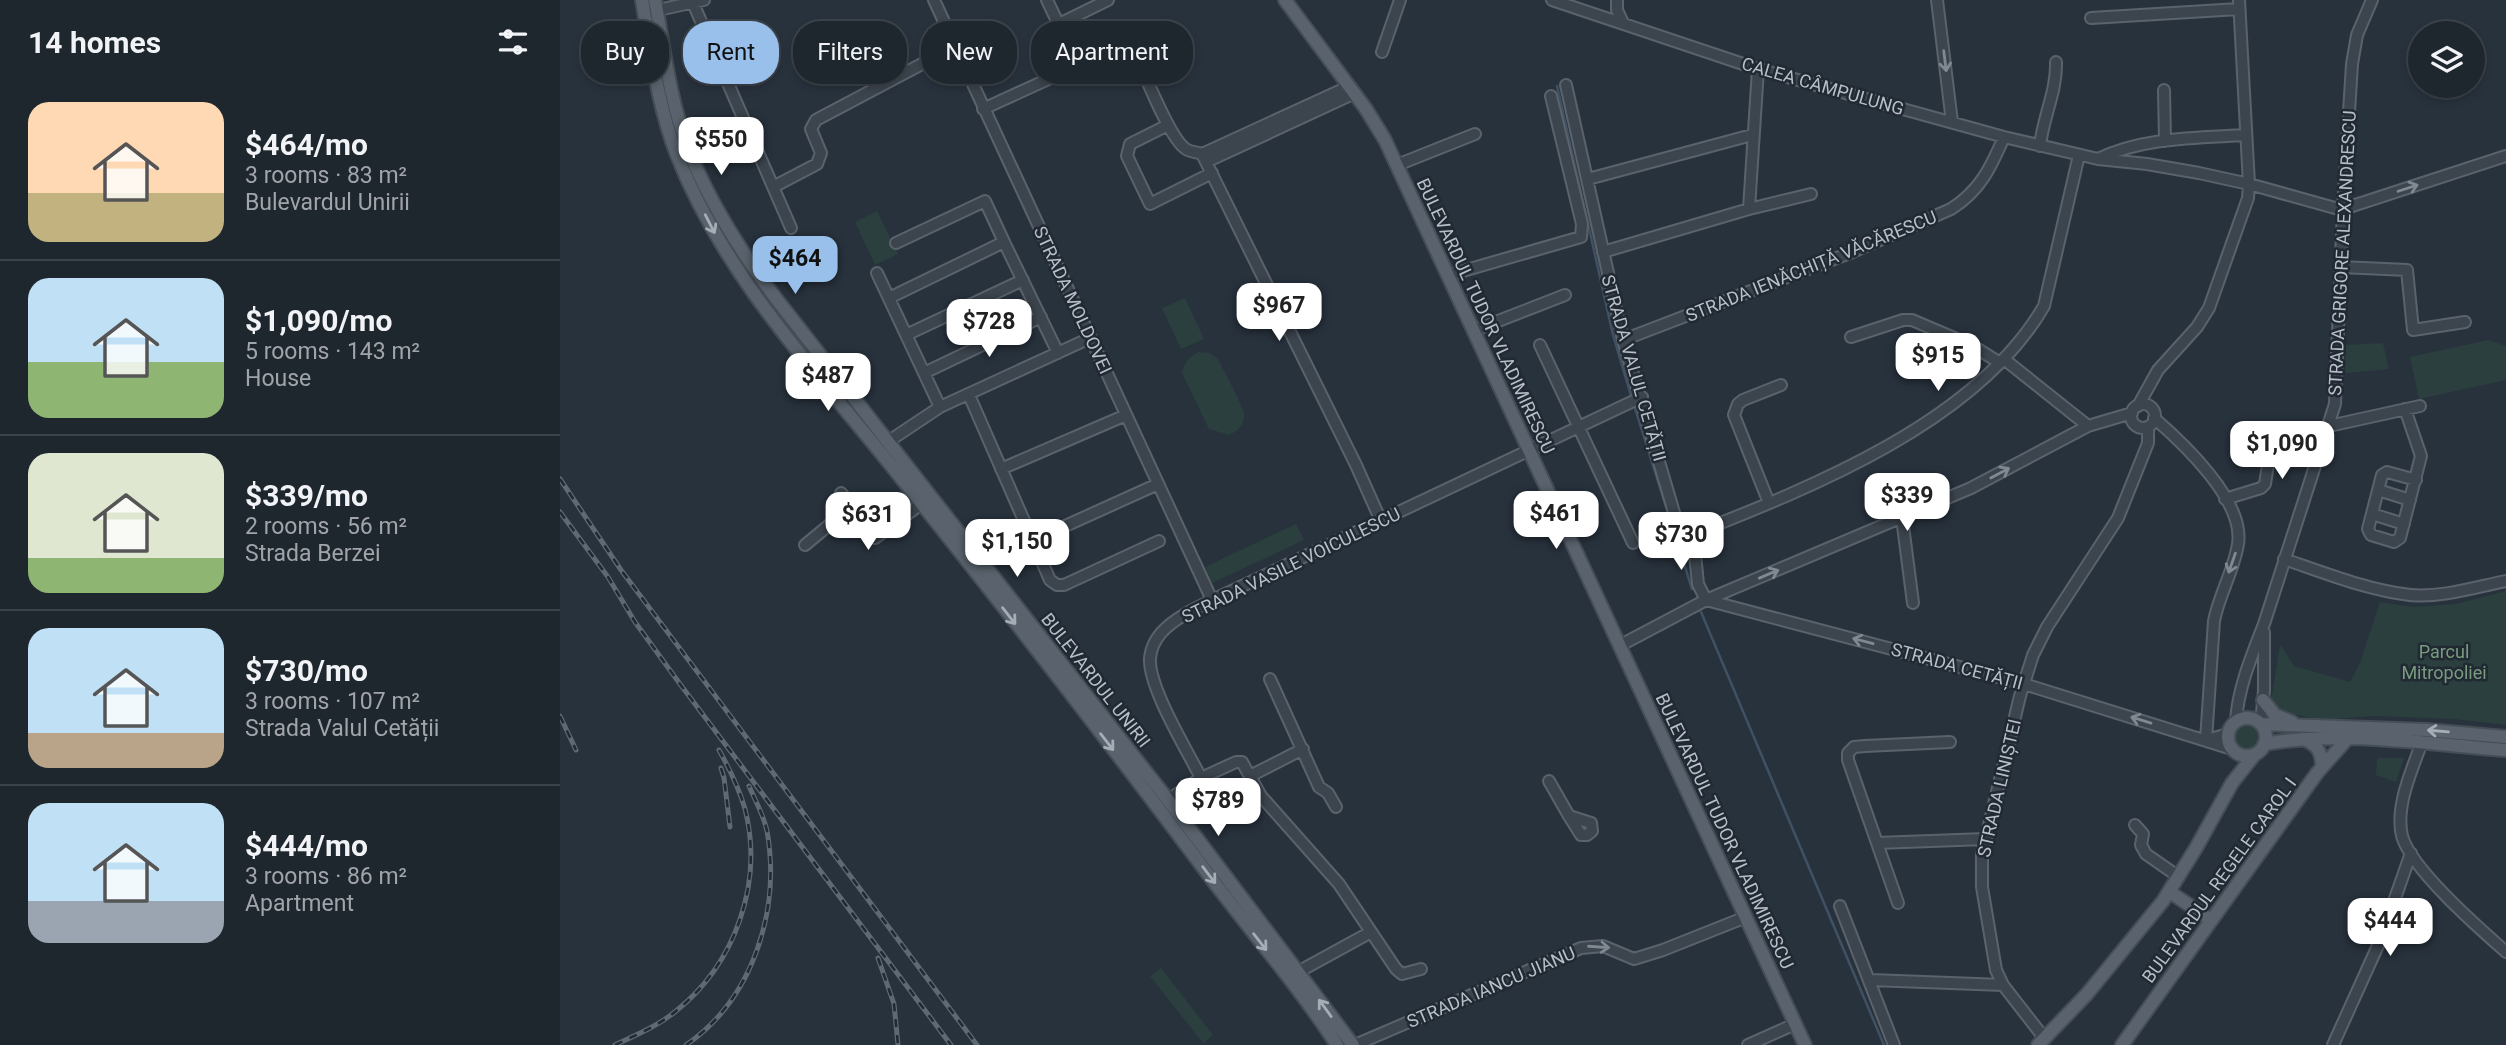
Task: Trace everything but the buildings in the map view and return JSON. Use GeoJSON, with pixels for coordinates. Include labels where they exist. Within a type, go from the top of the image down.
{"type":"FeatureCollection","features":[{"type":"Feature","properties":{"kind":"main road","name":"BULEVARDUL TUDOR VLADIMIRESCU"},"geometry":{"type":"LineString","coordinates":[[1285,0],[1377,125],[1398,165],[1805,1045]]}},
{"type":"Feature","properties":{"kind":"main road","name":"BULEVARDUL UNIRII"},"geometry":{"type":"LineString","coordinates":[[649,6],[687,146],[738,245],[883,445]]}},
{"type":"Feature","properties":{"kind":"main road","name":"BULEVARDUL UNIRII"},"geometry":{"type":"LineString","coordinates":[[649,6],[663,106],[676,154],[713,230],[758,297],[927,500],[1294,976],[1354,1045]]}},
{"type":"Feature","properties":{"kind":"main road"},"geometry":{"type":"LineString","coordinates":[[758,297],[769,289]]}},
{"type":"Feature","properties":{"kind":"main road"},"geometry":{"type":"LineString","coordinates":[[784,331],[794,322]]}},
{"type":"Feature","properties":{"kind":"main road"},"geometry":{"type":"LineString","coordinates":[[2263,700],[2274,715],[2306,726]]}},
{"type":"Feature","properties":{"kind":"main road"},"geometry":{"type":"LineString","coordinates":[[2232,783],[2234,750],[2228,734],[2236,721],[2249,718],[2261,724],[2426,730],[2506,737]]}},
{"type":"Feature","properties":{"kind":"main road"},"geometry":{"type":"LineString","coordinates":[[2041,1042],[2105,973],[2170,892],[2232,783],[2259,749],[2265,733],[2261,724]]}},
{"type":"Feature","properties":{"kind":"main road"},"geometry":{"type":"LineString","coordinates":[[2234,750],[2245,756],[2259,749],[2295,739],[2348,738],[2506,750]]}},
{"type":"Feature","properties":{"kind":"main road","name":"BULEVARDUL REGELE CAROL I"},"geometry":{"type":"LineString","coordinates":[[2122,1045],[2322,766],[2348,738]]}},
{"type":"Feature","properties":{"kind":"main road"},"geometry":{"type":"LineString","coordinates":[[2295,739],[2315,745],[2322,755],[2322,766]]}},
{"type":"Feature","properties":{"kind":"main road"},"geometry":{"type":"LineString","coordinates":[[2170,892],[2211,920]]}},
{"type":"Feature","properties":{"kind":"main road","name":"BULEVARDUL UNIRII"},"geometry":{"type":"LineString","coordinates":[[1294,976],[1337,1045]]}},
{"type":"Feature","properties":{"kind":"street","name":"STRADA MOLDOVEI"},"geometry":{"type":"LineString","coordinates":[[934,0],[943,21]]}},
{"type":"Feature","properties":{"kind":"street"},"geometry":{"type":"LineString","coordinates":[[1047,0],[1058,21]]}},
{"type":"Feature","properties":{"kind":"street"},"geometry":{"type":"LineString","coordinates":[[1065,21],[1108,0]]}},
{"type":"Feature","properties":{"kind":"street"},"geometry":{"type":"LineString","coordinates":[[1382,52],[1400,0]]}},
{"type":"Feature","properties":{"kind":"street","name":"CALEA CÂMPULUNG"},"geometry":{"type":"LineString","coordinates":[[1552,0],[1758,69],[2040,146],[2098,159],[2147,164],[2249,184],[2343,209]]}},
{"type":"Feature","properties":{"kind":"street"},"geometry":{"type":"LineString","coordinates":[[1617,0],[1617,10],[1623,23]]}},
{"type":"Feature","properties":{"kind":"street"},"geometry":{"type":"LineString","coordinates":[[1937,0],[1952,122]]}},
{"type":"Feature","properties":{"kind":"street","name":"STRADA GRIGORE ALEXANDRESCU"},"geometry":{"type":"LineString","coordinates":[[2236,721],[2251,658],[2335,404],[2352,64],[2357,35],[2372,0]]}},
{"type":"Feature","properties":{"kind":"street"},"geometry":{"type":"LineString","coordinates":[[649,6],[698,2],[791,229]]}},
{"type":"Feature","properties":{"kind":"street"},"geometry":{"type":"LineString","coordinates":[[2091,18],[2239,4],[2249,184],[2242,218],[2209,308],[2197,327],[2158,370],[2135,414],[2139,428],[2151,420]]}},
{"type":"Feature","properties":{"kind":"street"},"geometry":{"type":"LineString","coordinates":[[2040,146],[2044,117],[2055,84],[2056,62]]}},
{"type":"Feature","properties":{"kind":"street"},"geometry":{"type":"LineString","coordinates":[[773,187],[817,164],[821,153],[811,129],[816,120],[921,64]]}},
{"type":"Feature","properties":{"kind":"street"},"geometry":{"type":"LineString","coordinates":[[1749,209],[1758,69]]}},
{"type":"Feature","properties":{"kind":"street","name":"STRADA MOLDOVEI"},"geometry":{"type":"LineString","coordinates":[[971,84],[1212,600]]}},
{"type":"Feature","properties":{"kind":"street"},"geometry":{"type":"LineString","coordinates":[[983,109],[1037,84]]}},
{"type":"Feature","properties":{"kind":"street"},"geometry":{"type":"LineString","coordinates":[[1149,84],[1179,143],[1207,163],[1381,521]]}},
{"type":"Feature","properties":{"kind":"street","name":"STRADA VALUL CETĂȚII"},"geometry":{"type":"LineString","coordinates":[[1566,85],[1623,340],[1678,526],[1693,534]]}},
{"type":"Feature","properties":{"kind":"street"},"geometry":{"type":"LineString","coordinates":[[1168,125],[1130,144],[1127,156],[1150,204],[1207,163],[1352,90]]}},
{"type":"Feature","properties":{"kind":"street"},"geometry":{"type":"LineString","coordinates":[[2164,90],[2165,141]]}},
{"type":"Feature","properties":{"kind":"street"},"geometry":{"type":"LineString","coordinates":[[1449,275],[1578,239],[1582,233],[1551,96]]}},
{"type":"Feature","properties":{"kind":"street"},"geometry":{"type":"LineString","coordinates":[[1398,165],[1475,134]]}},
{"type":"Feature","properties":{"kind":"street"},"geometry":{"type":"LineString","coordinates":[[1588,179],[1752,135]]}},
{"type":"Feature","properties":{"kind":"street"},"geometry":{"type":"LineString","coordinates":[[2098,159],[2128,147],[2165,141],[2246,135]]}},
{"type":"Feature","properties":{"kind":"street","name":"STRADA IENĂCHIȚĂ VĂCĂRESCU"},"geometry":{"type":"LineString","coordinates":[[1623,340],[1850,253],[1943,213],[1965,200],[1978,186],[1992,166],[2004,136]]}},
{"type":"Feature","properties":{"kind":"street"},"geometry":{"type":"LineString","coordinates":[[1706,600],[1698,584],[1693,534],[1769,503],[1890,445],[1960,396],[2002,361],[2044,306],[2079,155]]}},
{"type":"Feature","properties":{"kind":"street"},"geometry":{"type":"LineString","coordinates":[[2343,209],[2506,156]]}},
{"type":"Feature","properties":{"kind":"street"},"geometry":{"type":"LineString","coordinates":[[1603,252],[1749,209],[1811,194]]}},
{"type":"Feature","properties":{"kind":"street"},"geometry":{"type":"LineString","coordinates":[[896,243],[985,201],[1058,353]]}},
{"type":"Feature","properties":{"kind":"street"},"geometry":{"type":"LineString","coordinates":[[889,298],[1003,242]]}},
{"type":"Feature","properties":{"kind":"street"},"geometry":{"type":"LineString","coordinates":[[2341,267],[2407,270],[2413,330],[2465,322]]}},
{"type":"Feature","properties":{"kind":"street"},"geometry":{"type":"LineString","coordinates":[[877,273],[940,407]]}},
{"type":"Feature","properties":{"kind":"street"},"geometry":{"type":"LineString","coordinates":[[906,335],[1023,279]]}},
{"type":"Feature","properties":{"kind":"street"},"geometry":{"type":"LineString","coordinates":[[1475,330],[1565,295]]}},
{"type":"Feature","properties":{"kind":"street"},"geometry":{"type":"LineString","coordinates":[[924,373],[1041,317]]}},
{"type":"Feature","properties":{"kind":"street"},"geometry":{"type":"LineString","coordinates":[[1851,337],[1903,320],[1912,320],[2002,361],[2094,425]]}},
{"type":"Feature","properties":{"kind":"street"},"geometry":{"type":"LineString","coordinates":[[883,445],[940,407],[1090,338]]}},
{"type":"Feature","properties":{"kind":"street"},"geometry":{"type":"LineString","coordinates":[[1540,345],[1633,543]]}},
{"type":"Feature","properties":{"kind":"street","name":"STRADA LINIȘTEI"},"geometry":{"type":"LineString","coordinates":[[2041,1042],[2003,985],[1995,967],[1982,887],[1985,839],[2024,684],[2041,638],[2118,519],[2148,443],[2152,384]]}},
{"type":"Feature","properties":{"kind":"street"},"geometry":{"type":"LineString","coordinates":[[1769,503],[1734,415],[1738,404],[1743,400],[1781,385]]}},
{"type":"Feature","properties":{"kind":"street"},"geometry":{"type":"LineString","coordinates":[[969,395],[1050,580],[1057,585],[1064,585],[1159,541]]}},
{"type":"Feature","properties":{"kind":"street","name":"STRADA VASILE VOICULESCU"},"geometry":{"type":"LineString","coordinates":[[1201,778],[1151,674],[1150,660],[1155,640],[1163,631],[1212,600],[1642,397]]}},
{"type":"Feature","properties":{"kind":"street"},"geometry":{"type":"LineString","coordinates":[[1619,646],[1706,600],[1971,488],[2094,425],[2135,414],[2146,405],[2151,420],[2165,427],[2190,450],[2225,499],[2236,527],[2238,544],[2214,621],[2206,740],[2228,734]]}},
{"type":"Feature","properties":{"kind":"street"},"geometry":{"type":"LineString","coordinates":[[2329,426],[2420,406]]}},
{"type":"Feature","properties":{"kind":"street"},"geometry":{"type":"LineString","coordinates":[[2405,409],[2420,451],[2421,461],[2416,480],[2400,538],[2394,542],[2371,535],[2368,529],[2382,475],[2387,472],[2416,480]]}},
{"type":"Feature","properties":{"kind":"street"},"geometry":{"type":"LineString","coordinates":[[1001,469],[1126,415]]}},
{"type":"Feature","properties":{"kind":"street"},"geometry":{"type":"LineString","coordinates":[[2225,499],[2261,488],[2265,484],[2269,448],[2272,439],[2280,434],[2295,433],[2324,440]]}},
{"type":"Feature","properties":{"kind":"street"},"geometry":{"type":"LineString","coordinates":[[1032,541],[1158,484]]}},
{"type":"Feature","properties":{"kind":"street"},"geometry":{"type":"LineString","coordinates":[[2378,490],[2410,500]]}},
{"type":"Feature","properties":{"kind":"street"},"geometry":{"type":"LineString","coordinates":[[841,493],[875,538],[927,500]]}},
{"type":"Feature","properties":{"kind":"street"},"geometry":{"type":"LineString","coordinates":[[805,545],[852,506]]}},
{"type":"Feature","properties":{"kind":"street"},"geometry":{"type":"LineString","coordinates":[[2372,514],[2404,524]]}},
{"type":"Feature","properties":{"kind":"street"},"geometry":{"type":"LineString","coordinates":[[1902,518],[1913,603]]}},
{"type":"Feature","properties":{"kind":"street"},"geometry":{"type":"LineString","coordinates":[[2284,559],[2376,588],[2411,595],[2506,581]]}},
{"type":"Feature","properties":{"kind":"street","name":"STRADA CETĂȚII"},"geometry":{"type":"LineString","coordinates":[[1706,600],[2024,684],[2234,750]]}},
{"type":"Feature","properties":{"kind":"street","name":"STRADA GRIGORE ALEXANDRESCU"},"geometry":{"type":"LineString","coordinates":[[2261,724],[2264,624]]}},
{"type":"Feature","properties":{"kind":"street"},"geometry":{"type":"LineString","coordinates":[[1270,678],[1319,787],[1328,793],[1336,807]]}},
{"type":"Feature","properties":{"kind":"street"},"geometry":{"type":"LineString","coordinates":[[1898,903],[1848,760],[1849,753],[1854,747],[1950,743]]}},
{"type":"Feature","properties":{"kind":"street"},"geometry":{"type":"LineString","coordinates":[[2422,743],[2408,782],[2402,811],[2403,837],[2411,853],[2456,907],[2506,952]]}},
{"type":"Feature","properties":{"kind":"street"},"geometry":{"type":"LineString","coordinates":[[1250,776],[1303,750]]}},
{"type":"Feature","properties":{"kind":"street"},"geometry":{"type":"LineString","coordinates":[[1163,804],[1201,778],[1239,761],[1245,765],[1261,796],[1339,884],[1396,969],[1402,974],[1421,969]]}},
{"type":"Feature","properties":{"kind":"street"},"geometry":{"type":"LineString","coordinates":[[1549,782],[1569,816]]}},
{"type":"Feature","properties":{"kind":"street"},"geometry":{"type":"LineString","coordinates":[[2134,825],[2143,834],[2141,845],[2146,854],[2179,877]]}},
{"type":"Feature","properties":{"kind":"street"},"geometry":{"type":"LineString","coordinates":[[1877,843],[1985,839]]}},
{"type":"Feature","properties":{"kind":"street"},"geometry":{"type":"LineString","coordinates":[[2333,1045],[2380,941],[2411,853]]}},
{"type":"Feature","properties":{"kind":"street"},"geometry":{"type":"LineString","coordinates":[[1840,906],[1894,1045]]}},
{"type":"Feature","properties":{"kind":"street","name":"STRADA IANCU JIANU"},"geometry":{"type":"LineString","coordinates":[[1354,1045],[1587,946],[1603,946],[1634,959],[1645,957],[1746,916]]}},
{"type":"Feature","properties":{"kind":"street"},"geometry":{"type":"LineString","coordinates":[[1294,976],[1371,932]]}},
{"type":"Feature","properties":{"kind":"street"},"geometry":{"type":"LineString","coordinates":[[1871,980],[2003,985]]}},
{"type":"Feature","properties":{"kind":"street"},"geometry":{"type":"LineString","coordinates":[[1748,1045],[1796,1024]]}},
{"type":"Feature","properties":{"kind":"green space"},"geometry":{"type":"Polygon","coordinates":[[[877,211],[898,254],[875,265],[855,222],[877,211]]]}},
{"type":"Feature","properties":{"kind":"green space"},"geometry":{"type":"Polygon","coordinates":[[[1185,298],[1204,339],[1181,349],[1162,308],[1185,298]]]}},
{"type":"Feature","properties":{"kind":"green space"},"geometry":{"type":"Polygon","coordinates":[[[2488,340],[2506,346],[2506,380],[2419,399],[2410,357],[2488,340]]]}},
{"type":"Feature","properties":{"kind":"green space"},"geometry":{"type":"Polygon","coordinates":[[[2383,343],[2389,369],[2345,373],[2346,345],[2383,343]]]}},
{"type":"Feature","properties":{"kind":"green space"},"geometry":{"type":"Polygon","coordinates":[[[1199,352],[1210,353],[1218,359],[1243,410],[1242,425],[1229,435],[1209,429],[1182,373],[1188,360],[1199,352]]]}},
{"type":"Feature","properties":{"kind":"green space"},"geometry":{"type":"Polygon","coordinates":[[[1296,524],[1304,540],[1212,583],[1205,567],[1296,524]]]}},
{"type":"Feature","properties":{"kind":"green space","name":"Parcul Mitropoliei"},"geometry":{"type":"Polygon","coordinates":[[[2506,591],[2506,725],[2454,719],[2375,716],[2322,720],[2277,711],[2271,702],[2280,644],[2294,666],[2350,682],[2360,663],[2380,602],[2413,607],[2456,604],[2506,591]]]}},
{"type":"Feature","properties":{"kind":"green space"},"geometry":{"type":"Polygon","coordinates":[[[2247,724],[2256,728],[2260,737],[2256,746],[2247,750],[2238,746],[2234,737],[2238,728],[2247,724]]]}},
{"type":"Feature","properties":{"kind":"green space"},"geometry":{"type":"Polygon","coordinates":[[[2377,758],[2404,758],[2396,782],[2376,775],[2377,758]]]}},
{"type":"Feature","properties":{"kind":"green space"},"geometry":{"type":"Polygon","coordinates":[[[1161,968],[1213,1035],[1203,1043],[1150,976],[1161,968]]]}},
{"type":"Feature","properties":{"kind":"waterway"},"geometry":{"type":"LineString","coordinates":[[1557,86],[1613,335],[1632,399]]}},
{"type":"Feature","properties":{"kind":"waterway"},"geometry":{"type":"LineString","coordinates":[[1634,405],[1692,589]]}},
{"type":"Feature","properties":{"kind":"waterway"},"geometry":{"type":"LineString","coordinates":[[1701,612],[1884,1045]]}},
{"type":"Feature","properties":{"kind":"railway"},"geometry":{"type":"LineString","coordinates":[[560,479],[621,570],[977,1045]]}},
{"type":"Feature","properties":{"kind":"railway"},"geometry":{"type":"LineString","coordinates":[[560,512],[608,577],[635,622],[680,684],[951,1045]]}},
{"type":"Feature","properties":{"kind":"railway"},"geometry":{"type":"LineString","coordinates":[[560,716],[576,750]]}},
{"type":"Feature","properties":{"kind":"railway"},"geometry":{"type":"LineString","coordinates":[[615,1045],[662,1021],[697,992],[729,946],[740,920],[751,865],[750,837],[743,801],[719,750]]}},
{"type":"Feature","properties":{"kind":"railway"},"geometry":{"type":"LineString","coordinates":[[721,768],[730,827]]}},
{"type":"Feature","properties":{"kind":"railway"},"geometry":{"type":"LineString","coordinates":[[686,1045],[709,1026],[729,1003],[745,978],[765,921],[770,891],[767,831],[749,786]]}},
{"type":"Feature","properties":{"kind":"railway"},"geometry":{"type":"LineString","coordinates":[[878,958],[894,1004],[898,1045]]}}]}
